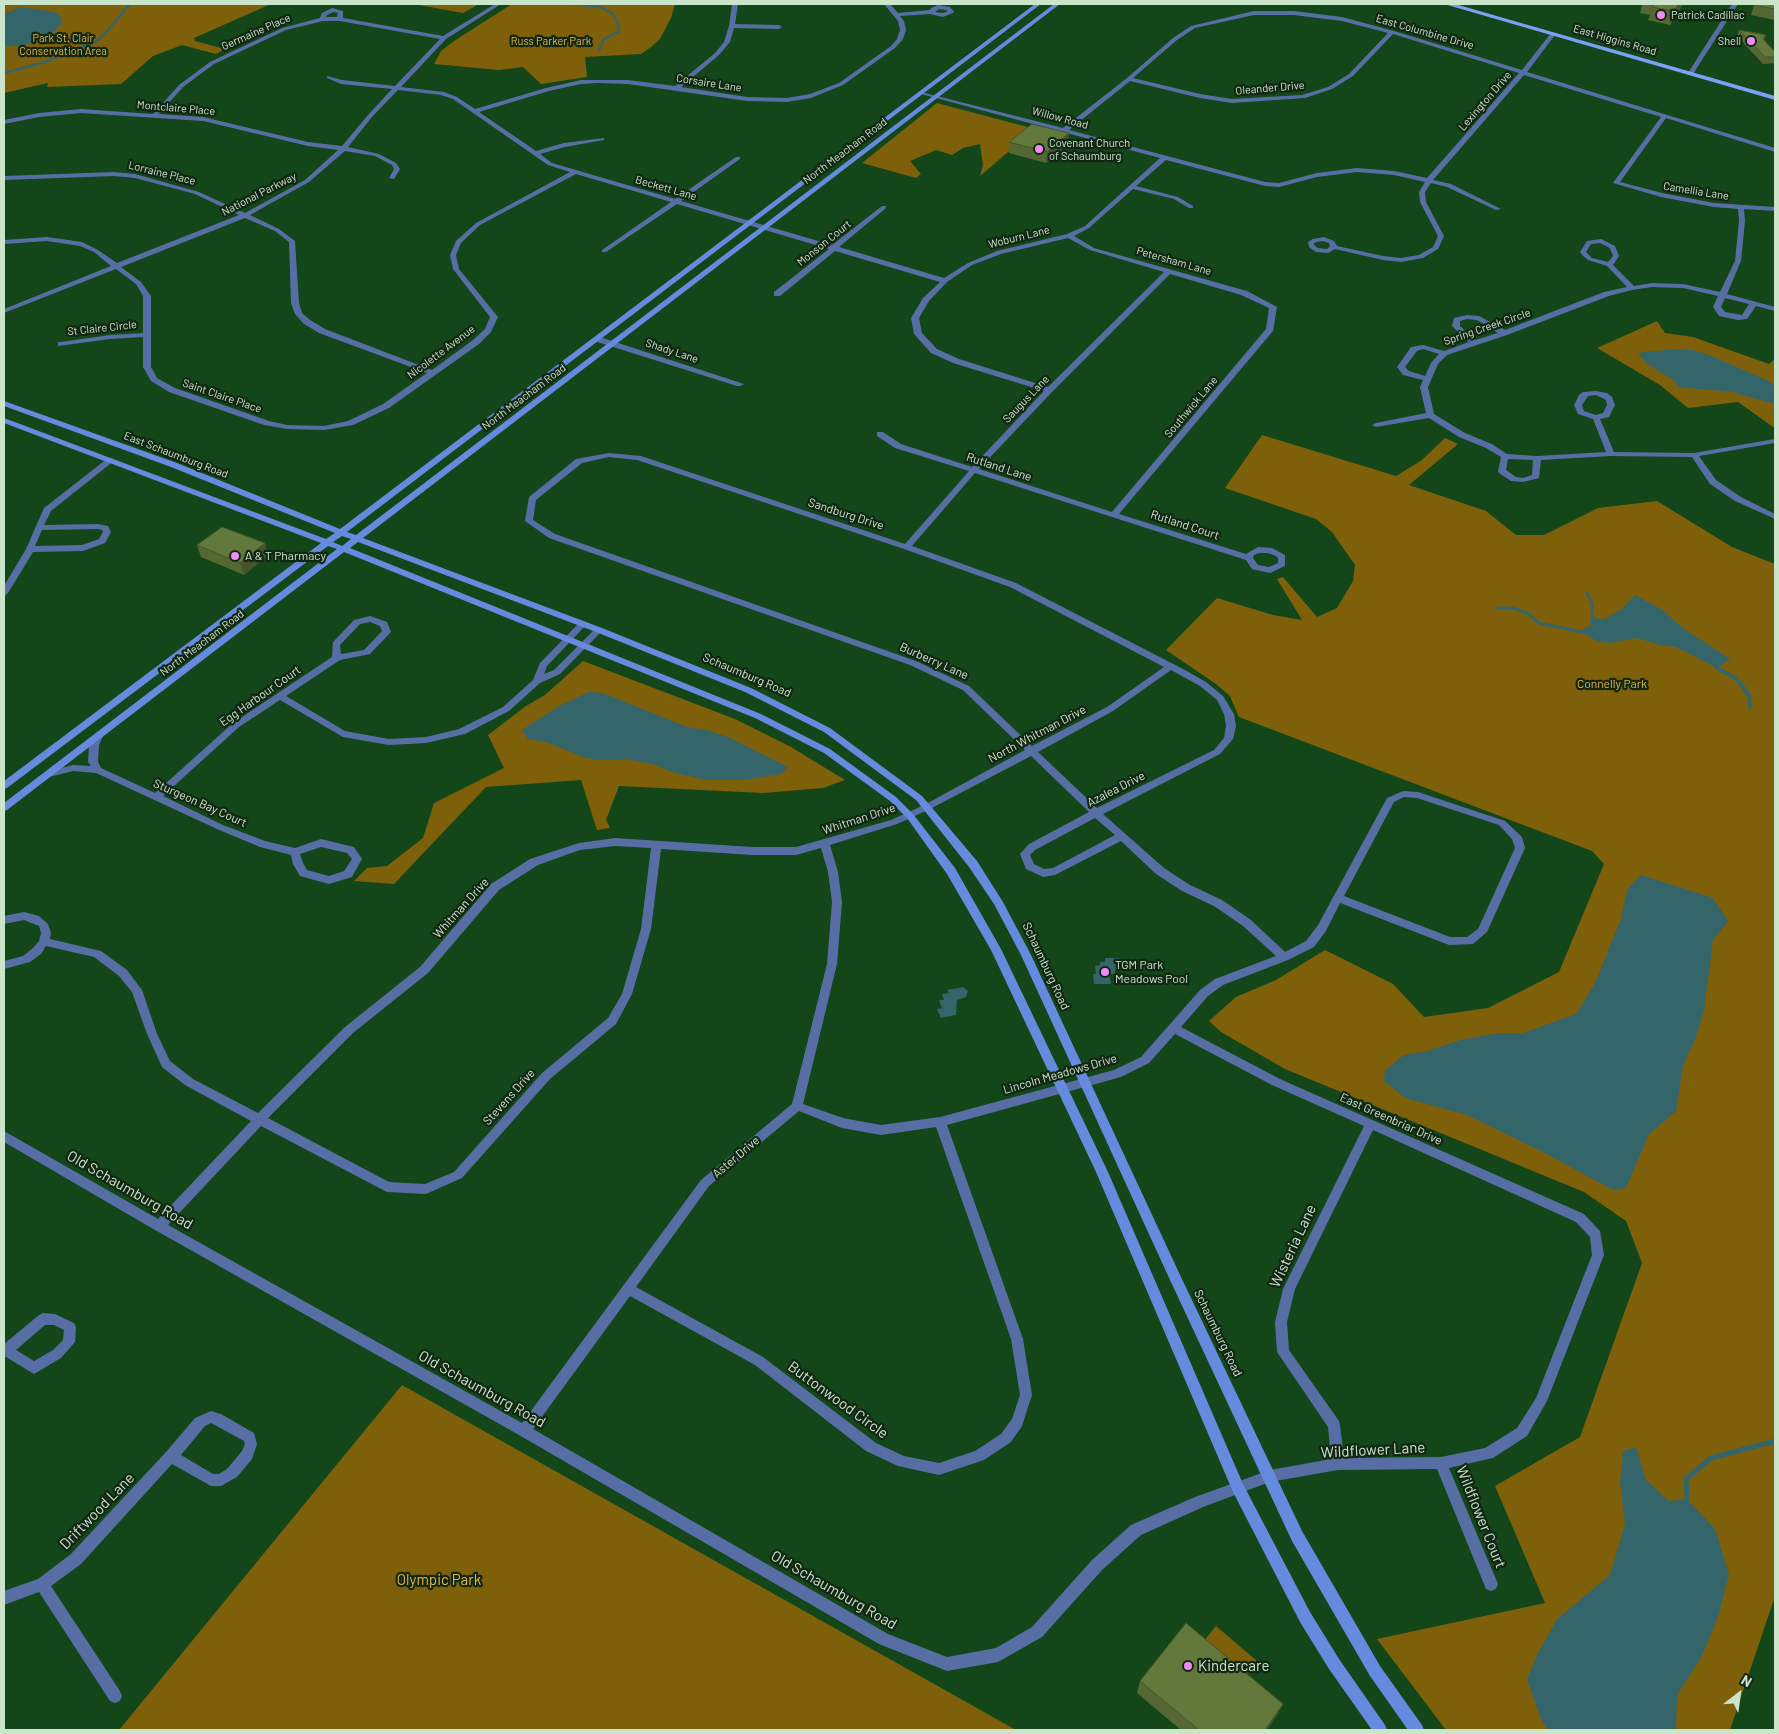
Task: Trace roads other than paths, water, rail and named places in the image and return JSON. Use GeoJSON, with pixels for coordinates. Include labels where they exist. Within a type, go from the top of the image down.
{"type":"FeatureCollection","features":[{"type":"Feature","properties":{"kind":"main road","name":"North Meacham Road"},"geometry":{"type":"LineString","coordinates":[[4,786],[598,339],[1038,4]]}},
{"type":"Feature","properties":{"kind":"main road","name":"North Meacham Road"},"geometry":{"type":"LineString","coordinates":[[4,808],[1057,4]]}},
{"type":"Feature","properties":{"kind":"main road","name":"East Higgins Road"},"geometry":{"type":"LineString","coordinates":[[1448,4],[1553,34],[1693,70],[1775,98]]}},
{"type":"Feature","properties":{"kind":"main road","name":"East Higgins Road"},"geometry":{"type":"LineString","coordinates":[[1476,4],[1642,51]]}},
{"type":"Feature","properties":{"kind":"main road","name":"East Higgins Road"},"geometry":{"type":"LineString","coordinates":[[1687,64],[1693,70]]}},
{"type":"Feature","properties":{"kind":"main road","name":"East Higgins Road"},"geometry":{"type":"LineString","coordinates":[[1693,70],[1704,68]]}},
{"type":"Feature","properties":{"kind":"main road"},"geometry":{"type":"LineString","coordinates":[[1729,76],[1775,89]]}},
{"type":"Feature","properties":{"kind":"main road","name":"East Schaumburg Road"},"geometry":{"type":"LineString","coordinates":[[4,403],[174,465],[340,532]]}},
{"type":"Feature","properties":{"kind":"main road"},"geometry":{"type":"LineString","coordinates":[[4,420],[344,549],[715,698],[792,732],[827,751],[893,799],[910,816],[951,871],[975,911],[1019,995],[1061,1089],[1102,1172],[1238,1488],[1305,1617],[1334,1664],[1380,1730]]}},
{"type":"Feature","properties":{"kind":"main road","name":"Schaumburg Road"},"geometry":{"type":"LineString","coordinates":[[340,532],[599,630],[748,690],[798,714],[855,749],[919,798],[973,864],[998,902],[1026,954],[1176,1280],[1297,1536],[1375,1671],[1417,1730]]}},
{"type":"Feature","properties":{"kind":"street","name":"National Parkway"},"geometry":{"type":"LineString","coordinates":[[4,311],[245,214],[307,181],[344,148],[397,87],[444,38],[498,4]]}},
{"type":"Feature","properties":{"kind":"street"},"geometry":{"type":"LineString","coordinates":[[676,88],[717,54],[727,42],[732,26],[735,4]]}},
{"type":"Feature","properties":{"kind":"street"},"geometry":{"type":"LineString","coordinates":[[887,4],[897,15],[931,12]]}},
{"type":"Feature","properties":{"kind":"street"},"geometry":{"type":"LineString","coordinates":[[1693,70],[1735,4]]}},
{"type":"Feature","properties":{"kind":"street","name":"East Columbine Drive"},"geometry":{"type":"LineString","coordinates":[[1065,130],[1175,39],[1194,27],[1252,10],[1342,19],[1392,32],[1524,71],[1775,150]]}},
{"type":"Feature","properties":{"kind":"street","name":"Corsaire Lane"},"geometry":{"type":"LineString","coordinates":[[474,111],[548,88],[581,82],[628,82],[770,101],[800,98],[824,92],[841,84],[894,48],[903,30],[897,15]]}},
{"type":"Feature","properties":{"kind":"street","name":"Germaine Place"},"geometry":{"type":"LineString","coordinates":[[155,115],[181,86],[212,63],[284,29],[323,19],[340,19],[444,38]]}},
{"type":"Feature","properties":{"kind":"street"},"geometry":{"type":"LineString","coordinates":[[732,26],[779,27]]}},
{"type":"Feature","properties":{"kind":"street","name":"Oleander Drive"},"geometry":{"type":"LineString","coordinates":[[1128,79],[1200,96],[1232,101],[1303,97],[1330,88],[1351,75],[1392,32]]}},
{"type":"Feature","properties":{"kind":"street","name":"Lexington Drive"},"geometry":{"type":"LineString","coordinates":[[1430,179],[1524,71],[1553,34]]}},
{"type":"Feature","properties":{"kind":"street","name":"Beckett Lane"},"geometry":{"type":"LineString","coordinates":[[329,77],[342,82],[442,93],[455,98],[550,164],[945,281]]}},
{"type":"Feature","properties":{"kind":"street","name":"Willow Road"},"geometry":{"type":"LineString","coordinates":[[923,93],[1265,184],[1279,185],[1317,175],[1357,170],[1394,173],[1430,179]]}},
{"type":"Feature","properties":{"kind":"street","name":"Montclaire Place"},"geometry":{"type":"LineString","coordinates":[[4,122],[59,112],[203,118],[308,144],[344,148],[377,155],[394,164],[397,169],[392,178]]}},
{"type":"Feature","properties":{"kind":"street","name":"Camellia Lane"},"geometry":{"type":"LineString","coordinates":[[1665,115],[1616,183],[1661,195],[1741,208],[1775,208]]}},
{"type":"Feature","properties":{"kind":"street"},"geometry":{"type":"LineString","coordinates":[[534,154],[564,145],[602,139]]}},
{"type":"Feature","properties":{"kind":"street","name":"Woburn Lane"},"geometry":{"type":"LineString","coordinates":[[1049,390],[956,361],[934,351],[918,334],[915,318],[926,300],[945,281],[970,264],[998,252],[1069,236],[1087,227],[1165,157]]}},
{"type":"Feature","properties":{"kind":"street"},"geometry":{"type":"LineString","coordinates":[[604,251],[738,158]]}},
{"type":"Feature","properties":{"kind":"street","name":"Nicolette Avenue"},"geometry":{"type":"LineString","coordinates":[[324,428],[350,423],[386,406],[476,342],[488,330],[494,317],[456,269],[453,255],[458,242],[478,224],[575,172]]}},
{"type":"Feature","properties":{"kind":"street","name":"Lorraine Place"},"geometry":{"type":"LineString","coordinates":[[4,178],[87,174],[135,176],[197,193],[245,214],[277,230],[292,241],[296,303],[299,314],[308,322],[322,331],[434,372]]}},
{"type":"Feature","properties":{"kind":"street"},"geometry":{"type":"LineString","coordinates":[[1334,247],[1400,260],[1421,257],[1436,248],[1441,236],[1423,202],[1422,192],[1430,179],[1463,190],[1498,209]]}},
{"type":"Feature","properties":{"kind":"street"},"geometry":{"type":"LineString","coordinates":[[1131,187],[1176,198],[1191,207]]}},
{"type":"Feature","properties":{"kind":"street","name":"Monson Court"},"geometry":{"type":"LineString","coordinates":[[777,294],[884,208]]}},
{"type":"Feature","properties":{"kind":"street"},"geometry":{"type":"LineString","coordinates":[[1741,208],[1742,221],[1738,261],[1717,306],[1722,314],[1744,316],[1754,303]]}},
{"type":"Feature","properties":{"kind":"street","name":"Petersham Lane"},"geometry":{"type":"LineString","coordinates":[[1069,236],[1092,249],[1244,293],[1273,308]]}},
{"type":"Feature","properties":{"kind":"street","name":"Saint Claire Place"},"geometry":{"type":"LineString","coordinates":[[4,242],[47,239],[82,244],[117,266],[139,283],[147,296],[147,367],[154,378],[172,390],[267,423],[287,427],[324,428]]}},
{"type":"Feature","properties":{"kind":"street"},"geometry":{"type":"LineString","coordinates":[[1609,264],[1616,256],[1613,247],[1601,241],[1589,242],[1583,252],[1585,255],[1590,259],[1609,264],[1632,288]]}},
{"type":"Feature","properties":{"kind":"street","name":"Saugus Lane"},"geometry":{"type":"LineString","coordinates":[[907,547],[973,471],[1049,390],[1168,272]]}},
{"type":"Feature","properties":{"kind":"street","name":"Spring Creek Circle"},"geometry":{"type":"LineString","coordinates":[[1427,379],[1435,363],[1444,353],[1504,334],[1607,294],[1632,288],[1652,285],[1683,286],[1775,309]]}},
{"type":"Feature","properties":{"kind":"street","name":"Southwick Lane"},"geometry":{"type":"LineString","coordinates":[[1114,515],[1270,329],[1273,308]]}},
{"type":"Feature","properties":{"kind":"street"},"geometry":{"type":"LineString","coordinates":[[1474,343],[1456,326],[1457,320],[1467,317],[1479,318],[1504,334]]}},
{"type":"Feature","properties":{"kind":"street","name":"St Claire Circle"},"geometry":{"type":"LineString","coordinates":[[61,344],[146,334]]}},
{"type":"Feature","properties":{"kind":"street","name":"Shady Lane"},"geometry":{"type":"LineString","coordinates":[[598,339],[740,384]]}},
{"type":"Feature","properties":{"kind":"street"},"geometry":{"type":"LineString","coordinates":[[1430,415],[1424,387],[1427,379],[1406,373],[1401,367],[1414,349],[1423,347],[1444,353]]}},
{"type":"Feature","properties":{"kind":"street"},"geometry":{"type":"LineString","coordinates":[[1376,425],[1430,415],[1462,435],[1489,446],[1505,456],[1536,458],[1611,454],[1694,454],[1775,440]]}},
{"type":"Feature","properties":{"kind":"street"},"geometry":{"type":"LineString","coordinates":[[1596,418],[1611,454]]}},
{"type":"Feature","properties":{"kind":"street","name":"Rutland Lane"},"geometry":{"type":"LineString","coordinates":[[880,434],[898,446],[1114,515]]}},
{"type":"Feature","properties":{"kind":"street"},"geometry":{"type":"LineString","coordinates":[[1694,454],[1713,482],[1738,499],[1775,517]]}},
{"type":"Feature","properties":{"kind":"street","name":"Sandburg Drive"},"geometry":{"type":"LineString","coordinates":[[528,521],[532,499],[579,461],[609,455],[638,458],[907,547],[1013,585],[1171,666]]}},
{"type":"Feature","properties":{"kind":"street"},"geometry":{"type":"LineString","coordinates":[[1505,456],[1502,471],[1514,479],[1523,480],[1536,476],[1536,458]]}},
{"type":"Feature","properties":{"kind":"street"},"geometry":{"type":"LineString","coordinates":[[4,593],[30,549],[47,510],[111,460]]}},
{"type":"Feature","properties":{"kind":"street","name":"Rutland Court"},"geometry":{"type":"LineString","coordinates":[[1114,515],[1249,558]]}},
{"type":"Feature","properties":{"kind":"street","name":"Burberry Lane"},"geometry":{"type":"LineString","coordinates":[[528,521],[552,536],[913,664],[966,688],[1160,872],[1186,888],[1218,903],[1247,923],[1284,957]]}},
{"type":"Feature","properties":{"kind":"street"},"geometry":{"type":"LineString","coordinates":[[30,549],[83,548],[102,541],[107,532],[105,528],[98,526],[39,528]]}},
{"type":"Feature","properties":{"kind":"street","name":"Egg Harbour Court"},"geometry":{"type":"LineString","coordinates":[[155,798],[236,725],[338,658],[367,652],[386,632],[384,624],[370,619],[357,622],[336,644],[338,658]]}},
{"type":"Feature","properties":{"kind":"street"},"geometry":{"type":"LineString","coordinates":[[537,681],[543,665],[582,624]]}},
{"type":"Feature","properties":{"kind":"street"},"geometry":{"type":"LineString","coordinates":[[280,696],[343,734],[389,742],[426,740],[462,732],[506,708],[537,681],[557,672],[599,630]]}},
{"type":"Feature","properties":{"kind":"street","name":"North Whitman Drive"},"geometry":{"type":"LineString","coordinates":[[910,816],[1110,709],[1171,666]]}},
{"type":"Feature","properties":{"kind":"street","name":"Azalea Drive"},"geometry":{"type":"LineString","coordinates":[[1122,836],[1055,871],[1043,873],[1030,866],[1025,854],[1032,847],[1096,813],[1217,752],[1228,739],[1231,726],[1229,714],[1220,698],[1203,684],[1171,666]]}},
{"type":"Feature","properties":{"kind":"street"},"geometry":{"type":"LineString","coordinates":[[98,736],[94,745],[93,762],[98,770]]}},
{"type":"Feature","properties":{"kind":"street"},"geometry":{"type":"LineString","coordinates":[[49,774],[73,768],[98,770]]}},
{"type":"Feature","properties":{"kind":"street","name":"Sturgeon Bay Court"},"geometry":{"type":"LineString","coordinates":[[98,770],[155,798],[263,844],[295,852]]}},
{"type":"Feature","properties":{"kind":"street","name":"Lincoln Meadows Drive"},"geometry":{"type":"LineString","coordinates":[[797,1106],[842,1123],[881,1130],[940,1122],[1118,1074],[1144,1060],[1204,993],[1219,982],[1284,957],[1310,944],[1322,928],[1390,800],[1403,794],[1418,795],[1502,824],[1517,836],[1520,848],[1482,932],[1469,941],[1449,941],[1338,898]]}},
{"type":"Feature","properties":{"kind":"street","name":"Whitman Drive"},"geometry":{"type":"LineString","coordinates":[[159,1226],[260,1119],[349,1030],[424,970],[495,887],[534,862],[579,847],[615,842],[752,851],[796,850],[826,844],[910,816]]}},
{"type":"Feature","properties":{"kind":"street"},"geometry":{"type":"LineString","coordinates":[[321,844],[350,850],[357,859],[348,874],[328,880],[304,873],[298,864],[295,852],[321,844]]}},
{"type":"Feature","properties":{"kind":"street","name":"Stevens Drive"},"geometry":{"type":"LineString","coordinates":[[44,942],[97,954],[123,973],[137,990],[152,1034],[166,1064],[189,1082],[387,1187],[426,1189],[458,1176],[546,1076],[612,1021],[627,994],[646,929],[656,844]]}},
{"type":"Feature","properties":{"kind":"street"},"geometry":{"type":"LineString","coordinates":[[797,1106],[832,964],[837,902],[833,872],[826,844]]}},
{"type":"Feature","properties":{"kind":"street"},"geometry":{"type":"LineString","coordinates":[[4,920],[24,916],[35,919],[43,924],[46,932],[44,942],[37,951],[26,959],[4,965]]}},
{"type":"Feature","properties":{"kind":"street","name":"East Greenbriar Drive"},"geometry":{"type":"LineString","coordinates":[[1173,1028],[1276,1082],[1580,1218],[1596,1235]]}},
{"type":"Feature","properties":{"kind":"street","name":"Aster Drive"},"geometry":{"type":"LineString","coordinates":[[524,1431],[705,1183],[797,1106]]}},
{"type":"Feature","properties":{"kind":"street","name":"Buttonwood Circle"},"geometry":{"type":"LineString","coordinates":[[628,1289],[759,1361],[871,1447],[903,1462],[939,1469],[979,1456],[1006,1438],[1017,1422],[1026,1395],[1017,1339],[940,1122]]}},
{"type":"Feature","properties":{"kind":"street","name":"Wisteria Lane"},"geometry":{"type":"LineString","coordinates":[[1338,1464],[1334,1426],[1283,1352],[1281,1322],[1289,1289],[1370,1125]]}},
{"type":"Feature","properties":{"kind":"street","name":"Old Schaumburg Road"},"geometry":{"type":"LineString","coordinates":[[4,1136],[159,1226],[524,1431],[884,1639],[947,1664]]}},
{"type":"Feature","properties":{"kind":"street","name":"Wildflower Lane"},"geometry":{"type":"LineString","coordinates":[[947,1664],[998,1655],[1037,1632],[1096,1565],[1136,1530],[1200,1502],[1270,1476],[1338,1464],[1442,1463],[1488,1454],[1522,1432],[1541,1401],[1598,1255],[1596,1235]]}},
{"type":"Feature","properties":{"kind":"street"},"geometry":{"type":"LineString","coordinates":[[43,1320],[55,1320],[70,1328],[69,1342],[57,1354],[34,1368],[5,1351],[43,1320]]}},
{"type":"Feature","properties":{"kind":"street","name":"Driftwood Lane"},"geometry":{"type":"LineString","coordinates":[[4,1598],[42,1584],[76,1560],[200,1422],[211,1417],[216,1418],[249,1438],[251,1444],[247,1455],[232,1473],[221,1480],[211,1480],[171,1456]]}},
{"type":"Feature","properties":{"kind":"street","name":"Wildflower Court"},"geometry":{"type":"LineString","coordinates":[[1442,1463],[1491,1584]]}},
{"type":"Feature","properties":{"kind":"street"},"geometry":{"type":"LineString","coordinates":[[42,1584],[115,1696]]}},
{"type":"Feature","properties":{"kind":"water"},"geometry":{"type":"Polygon","coordinates":[[[21,7],[55,12],[62,19],[61,24],[51,35],[40,41],[4,47],[4,14],[21,7]]]}},
{"type":"Feature","properties":{"kind":"water"},"geometry":{"type":"Polygon","coordinates":[[[1674,349],[1693,350],[1709,355],[1767,380],[1775,386],[1775,404],[1732,392],[1678,387],[1675,381],[1646,363],[1638,353],[1674,349]]]}},
{"type":"Feature","properties":{"kind":"water"},"geometry":{"type":"Polygon","coordinates":[[[1635,595],[1661,609],[1683,628],[1730,659],[1717,668],[1676,647],[1660,645],[1637,638],[1610,643],[1597,641],[1582,632],[1584,628],[1591,626],[1592,613],[1595,618],[1604,619],[1621,610],[1635,595]]]}},
{"type":"Feature","properties":{"kind":"water"},"geometry":{"type":"Polygon","coordinates":[[[589,692],[603,693],[687,727],[706,730],[728,737],[788,767],[781,774],[745,780],[706,780],[672,772],[656,765],[631,760],[598,760],[583,757],[546,742],[528,739],[522,730],[559,706],[589,692]]]}},
{"type":"Feature","properties":{"kind":"water"},"geometry":{"type":"Polygon","coordinates":[[[1641,875],[1713,898],[1728,921],[1713,940],[1704,1011],[1695,1039],[1683,1066],[1676,1111],[1649,1134],[1626,1188],[1613,1190],[1543,1152],[1467,1115],[1405,1098],[1384,1081],[1385,1070],[1404,1055],[1427,1051],[1464,1039],[1499,1033],[1523,1033],[1576,1014],[1595,983],[1621,919],[1627,890],[1641,875]]]}},
{"type":"Feature","properties":{"kind":"water","name":"TGM Park Meadows Pool"},"geometry":{"type":"Polygon","coordinates":[[[1105,958],[1119,958],[1123,961],[1124,966],[1120,970],[1115,970],[1115,974],[1109,974],[1111,984],[1094,984],[1093,974],[1096,974],[1095,966],[1100,965],[1100,962],[1105,962],[1105,958]]]}},
{"type":"Feature","properties":{"kind":"water"},"geometry":{"type":"Polygon","coordinates":[[[963,987],[968,991],[966,997],[957,1000],[956,1015],[941,1018],[937,1009],[942,1008],[939,1000],[944,1000],[942,994],[949,993],[947,990],[963,987]]]}},
{"type":"Feature","properties":{"kind":"water"},"geometry":{"type":"Polygon","coordinates":[[[1636,1447],[1646,1480],[1669,1501],[1687,1499],[1715,1529],[1729,1574],[1719,1614],[1702,1656],[1677,1695],[1676,1730],[1548,1730],[1541,1719],[1527,1679],[1538,1653],[1557,1619],[1610,1575],[1625,1524],[1620,1482],[1623,1451],[1636,1447]]]}},
{"type":"Feature","properties":{"kind":"waterway"},"geometry":{"type":"LineString","coordinates":[[4,73],[45,62],[95,42],[104,35],[130,4]]}},
{"type":"Feature","properties":{"kind":"waterway"},"geometry":{"type":"LineString","coordinates":[[575,4],[600,7],[613,14],[619,25],[618,32],[604,39],[599,50]]}},
{"type":"Feature","properties":{"kind":"waterway"},"geometry":{"type":"LineString","coordinates":[[1587,593],[1592,604],[1592,613]]}},
{"type":"Feature","properties":{"kind":"waterway"},"geometry":{"type":"LineString","coordinates":[[1496,608],[1512,608],[1527,613],[1539,623],[1582,632]]}},
{"type":"Feature","properties":{"kind":"waterway"},"geometry":{"type":"LineString","coordinates":[[1717,668],[1737,679],[1749,696],[1750,707]]}},
{"type":"Feature","properties":{"kind":"waterway"},"geometry":{"type":"LineString","coordinates":[[1687,1499],[1686,1479],[1711,1458],[1775,1441]]}},
{"type":"Feature","properties":{"kind":"place","name":"Patrick Cadillac"},"geometry":{"type":"Point","coordinates":[1661,15]}},
{"type":"Feature","properties":{"kind":"place","name":"Shell"},"geometry":{"type":"Point","coordinates":[1751,41]}},
{"type":"Feature","properties":{"kind":"place","name":"Covenant Church of Schaumburg"},"geometry":{"type":"Point","coordinates":[1039,149]}},
{"type":"Feature","properties":{"kind":"place","name":"A & T Pharmacy"},"geometry":{"type":"Point","coordinates":[235,556]}},
{"type":"Feature","properties":{"kind":"place","name":"TGM Park Meadows Pool"},"geometry":{"type":"Point","coordinates":[1105,972]}},
{"type":"Feature","properties":{"kind":"place","name":"Kindercare"},"geometry":{"type":"Point","coordinates":[1188,1666]}},
{"type":"Feature","properties":{"kind":"park label","name":"Russ Parker Park"},"geometry":{"type":"Point","coordinates":[551,41]}},
{"type":"Feature","properties":{"kind":"park label","name":"Park St. Clair Conservation Area"},"geometry":{"type":"Point","coordinates":[63,44]}},
{"type":"Feature","properties":{"kind":"park label","name":"Connelly Park"},"geometry":{"type":"Point","coordinates":[1612,684]}},
{"type":"Feature","properties":{"kind":"park label","name":"Olympic Park"},"geometry":{"type":"Point","coordinates":[439,1580]}}]}
